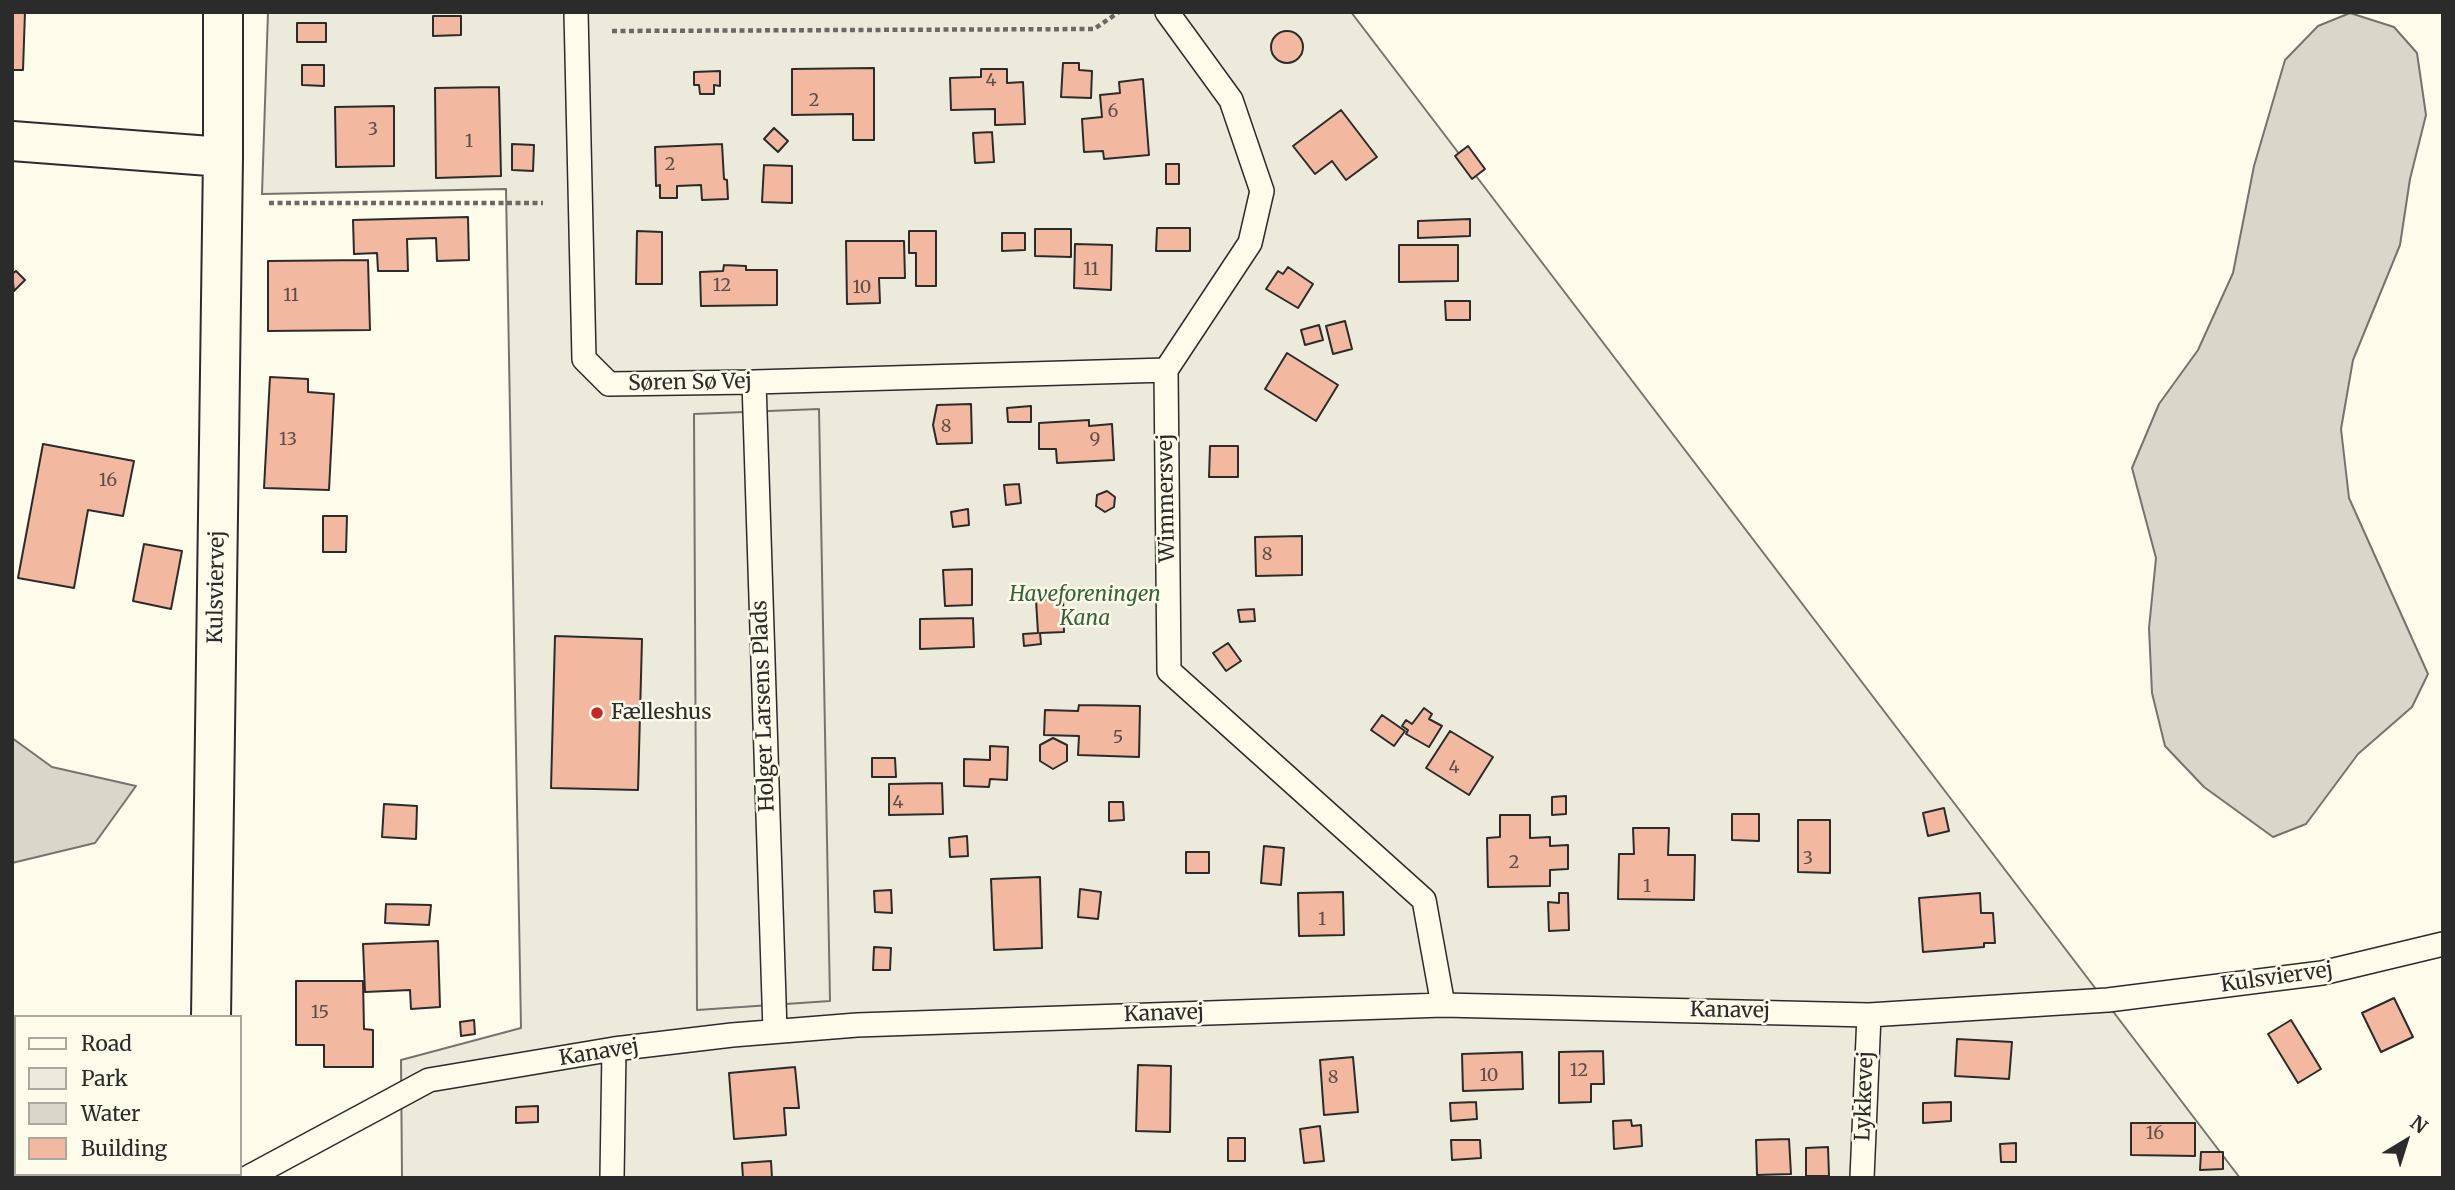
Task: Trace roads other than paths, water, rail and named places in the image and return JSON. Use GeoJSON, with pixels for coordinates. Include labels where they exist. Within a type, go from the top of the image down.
{"type":"FeatureCollection","features":[{"type":"Feature","properties":{"kind":"street","name":"Kulsviervej"},"geometry":{"type":"LineString","coordinates":[[211,1015],[223,12]]}},
{"type":"Feature","properties":{"kind":"street"},"geometry":{"type":"LineString","coordinates":[[12,141],[223,157]]}},
{"type":"Feature","properties":{"kind":"lane"},"geometry":{"type":"LineString","coordinates":[[1166,370],[1250,243],[1262,191],[1231,100],[1167,12]]}},
{"type":"Feature","properties":{"kind":"lane","name":"Søren Sø Vej"},"geometry":{"type":"LineString","coordinates":[[576,22],[584,359],[609,384],[1166,370]]}},
{"type":"Feature","properties":{"kind":"lane","name":"Wimmersvej"},"geometry":{"type":"LineString","coordinates":[[1166,370],[1169,671],[1424,900],[1443,1005]]}},
{"type":"Feature","properties":{"kind":"lane","name":"Holger Larsens Plads"},"geometry":{"type":"LineString","coordinates":[[754,382],[775,1031]]}},
{"type":"Feature","properties":{"kind":"lane","name":"Kulsviervej"},"geometry":{"type":"LineString","coordinates":[[2108,1000],[2322,973],[2443,944]]}},
{"type":"Feature","properties":{"kind":"lane","name":"Kanavej"},"geometry":{"type":"LineString","coordinates":[[247,1178],[429,1080],[614,1049],[775,1031],[857,1025],[1443,1005],[1869,1015],[2108,1000]]}},
{"type":"Feature","properties":{"kind":"lane","name":"Lykkevej"},"geometry":{"type":"LineString","coordinates":[[1862,1178],[1869,1015]]}},
{"type":"Feature","properties":{"kind":"lane"},"geometry":{"type":"LineString","coordinates":[[612,1178],[614,1049]]}},
{"type":"Feature","properties":{"kind":"water"},"geometry":{"type":"Polygon","coordinates":[[[2350,13],[2394,27],[2417,53],[2426,115],[2410,179],[2400,245],[2353,360],[2341,429],[2349,498],[2428,674],[2412,707],[2358,754],[2306,824],[2273,837],[2204,787],[2165,746],[2152,693],[2149,628],[2156,558],[2132,468],[2159,404],[2198,350],[2233,273],[2254,166],[2285,60],[2318,26],[2350,13]]]}},
{"type":"Feature","properties":{"kind":"water"},"geometry":{"type":"Polygon","coordinates":[[[12,738],[52,767],[136,786],[95,843],[12,863],[12,738]]]}},
{"type":"Feature","properties":{"kind":"place","name":"Fælleshus"},"geometry":{"type":"Point","coordinates":[597,713]}},
{"type":"Feature","properties":{"kind":"park label","name":"Haveforeningen Kana"},"geometry":{"type":"Point","coordinates":[1085,607]}}]}
